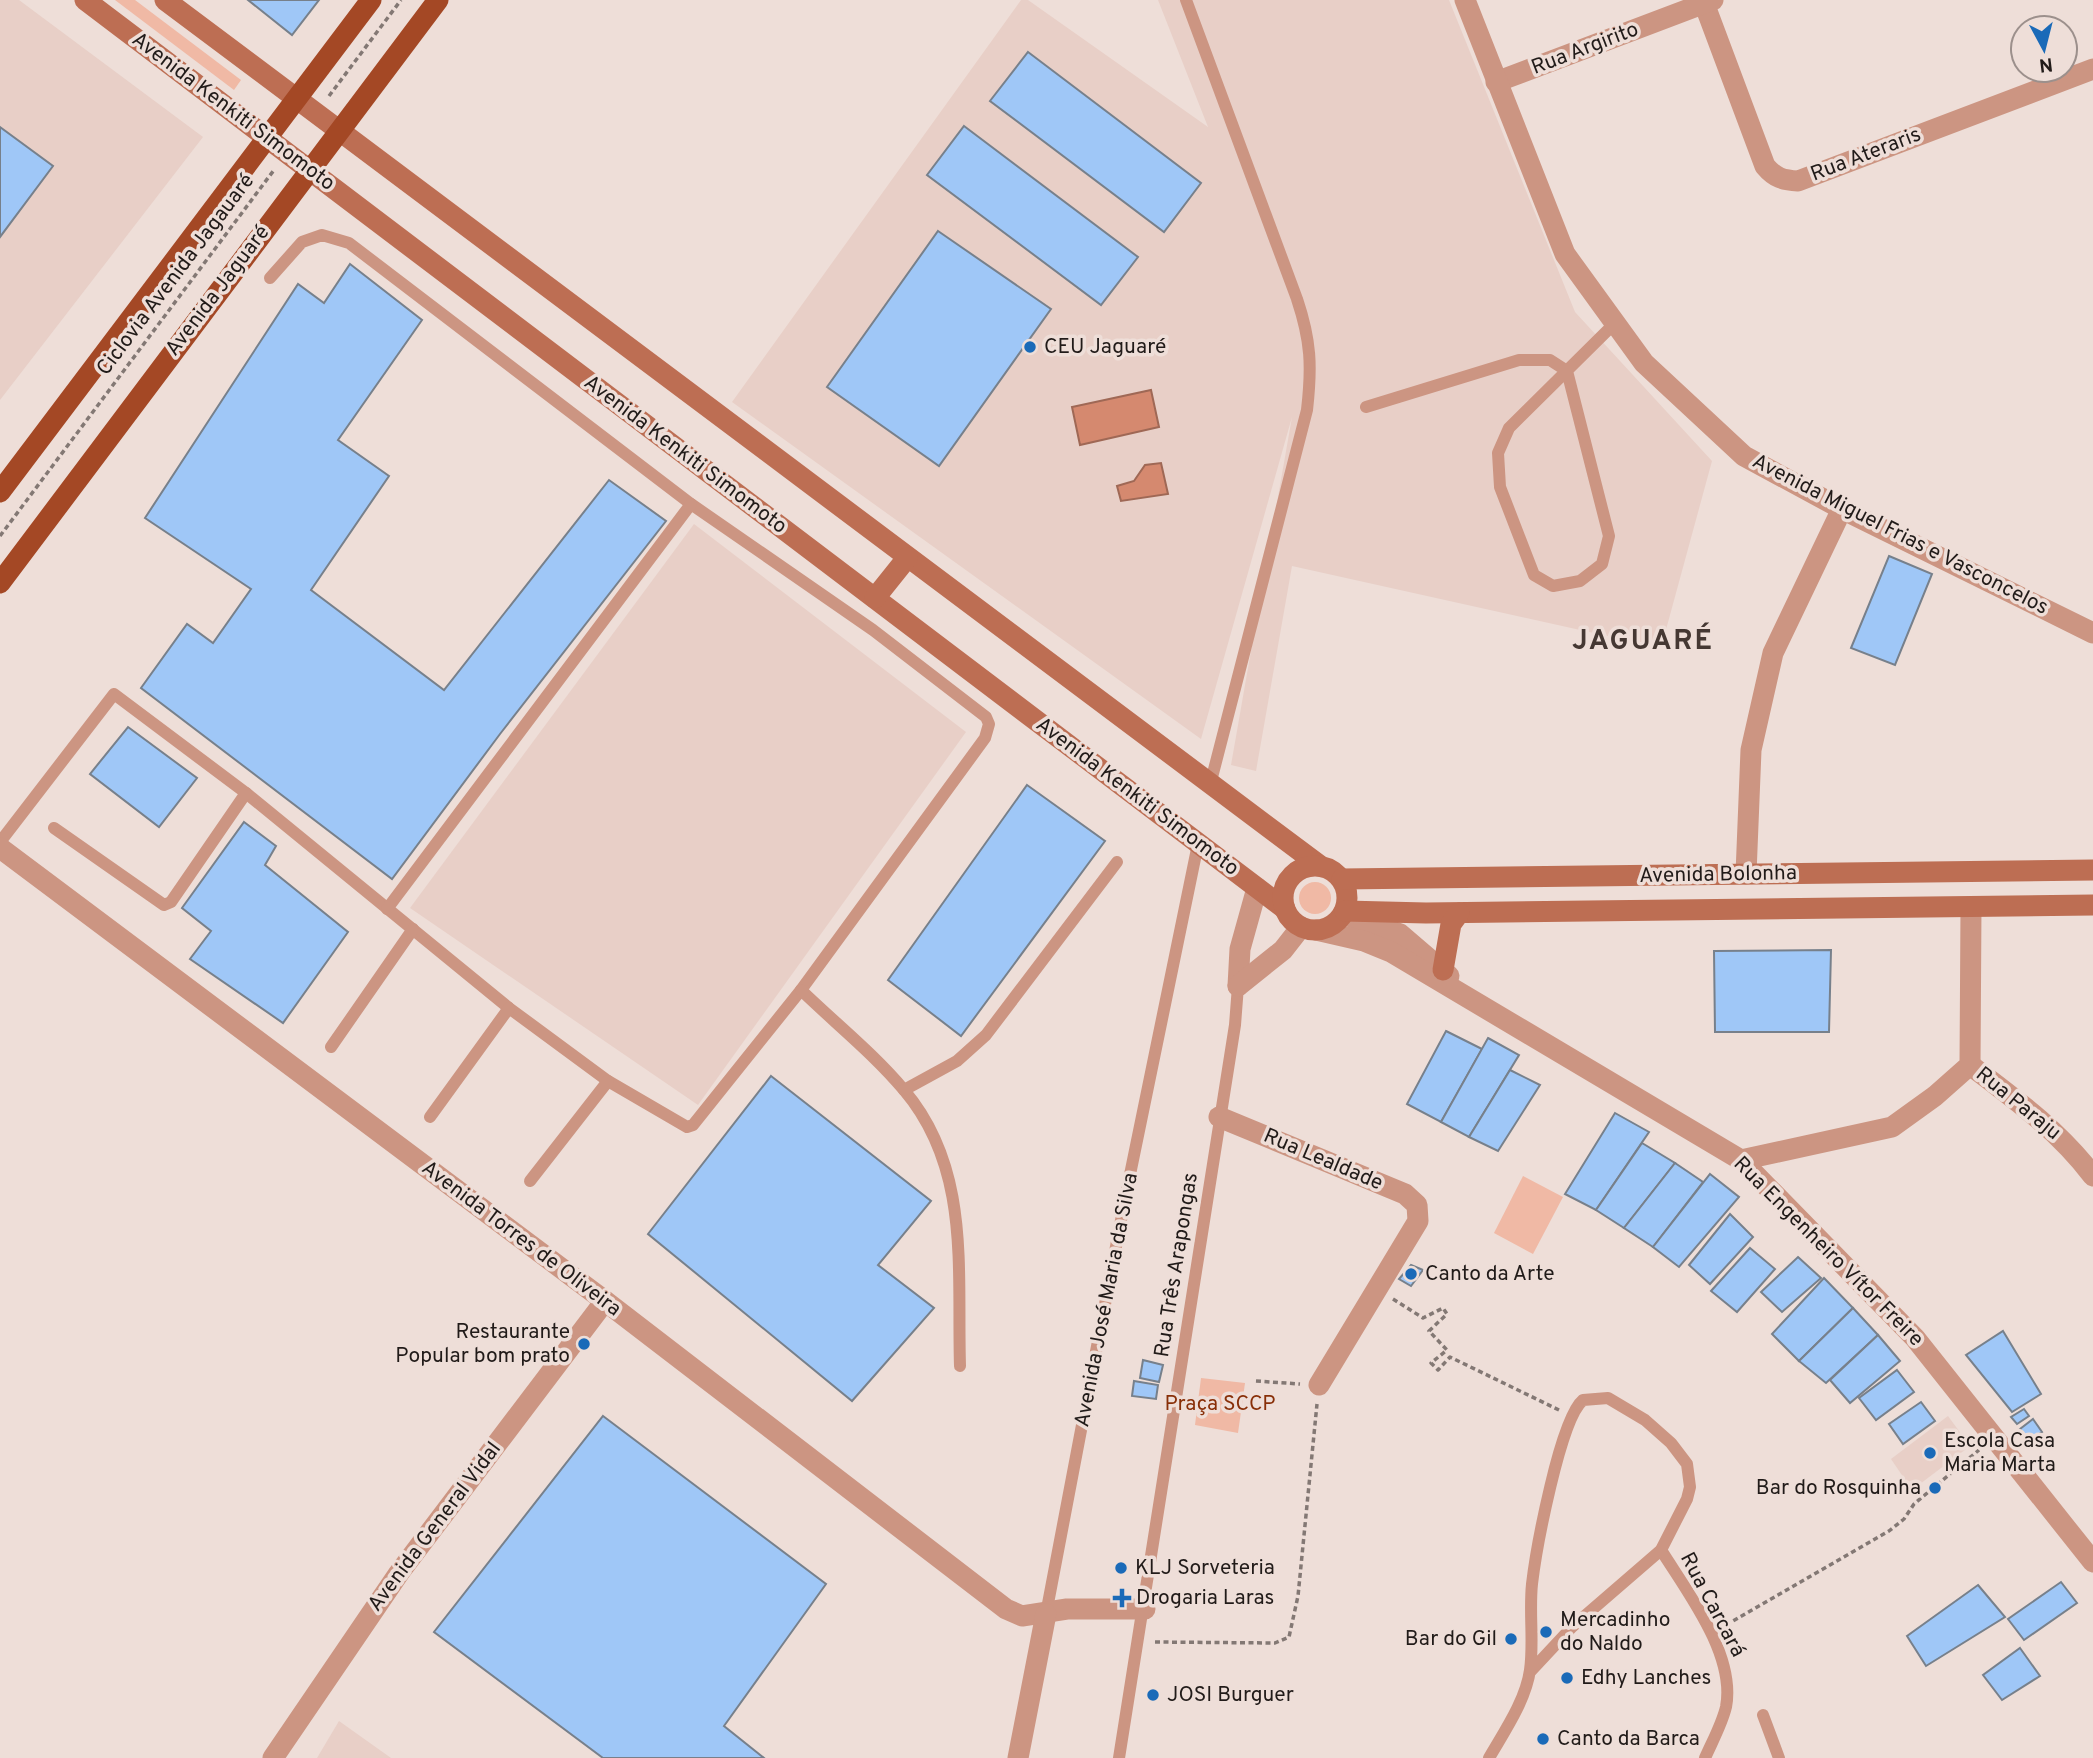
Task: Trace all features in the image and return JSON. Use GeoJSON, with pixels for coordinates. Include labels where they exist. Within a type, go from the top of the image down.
{"type":"FeatureCollection","features":[{"type":"Feature","properties":{"kind":"highway"},"geometry":{"type":"LineString","coordinates":[[0,492],[372,0]]}},
{"type":"Feature","properties":{"kind":"highway","name":"Avenida Jaguaré"},"geometry":{"type":"LineString","coordinates":[[0,583],[438,0]]}},
{"type":"Feature","properties":{"kind":"main road","name":"Avenida Kenkiti Simomoto"},"geometry":{"type":"LineString","coordinates":[[85,0],[1285,909]]}},
{"type":"Feature","properties":{"kind":"main road"},"geometry":{"type":"LineString","coordinates":[[165,0],[1210,785],[1319,865],[1335,871],[1342,879],[1348,898],[1344,912],[1334,925],[1309,929],[1285,909],[1283,893],[1291,876],[1299,870],[1319,865]]}},
{"type":"Feature","properties":{"kind":"main road"},"geometry":{"type":"LineString","coordinates":[[874,598],[907,558]]}},
{"type":"Feature","properties":{"kind":"main road","name":"Avenida Bolonha"},"geometry":{"type":"LineString","coordinates":[[1342,879],[2093,870]]}},
{"type":"Feature","properties":{"kind":"main road","name":"Avenida Bolonha"},"geometry":{"type":"LineString","coordinates":[[1344,912],[2093,905]]}},
{"type":"Feature","properties":{"kind":"main road"},"geometry":{"type":"LineString","coordinates":[[1443,970],[1449,931],[1459,913]]}},
{"type":"Feature","properties":{"kind":"street","name":"Avenida Miguel Frias e Vasconcelos"},"geometry":{"type":"LineString","coordinates":[[1465,0],[1565,254],[1644,363],[1744,456],[1842,509],[2093,633]]}},
{"type":"Feature","properties":{"kind":"street","name":"Rua Argirito"},"geometry":{"type":"LineString","coordinates":[[1496,82],[1709,2]]}},
{"type":"Feature","properties":{"kind":"street","name":"Rua Ateraris"},"geometry":{"type":"LineString","coordinates":[[1709,2],[1765,166],[1773,176],[1787,180],[1798,181],[2093,69]]}},
{"type":"Feature","properties":{"kind":"street"},"geometry":{"type":"LineString","coordinates":[[1746,874],[1751,750],[1773,653],[1842,509]]}},
{"type":"Feature","properties":{"kind":"street","name":"Avenida Torres de Oliveira"},"geometry":{"type":"LineString","coordinates":[[0,848],[605,1301],[1006,1609],[1022,1616],[1067,1609],[1144,1609]]}},
{"type":"Feature","properties":{"kind":"street"},"geometry":{"type":"LineString","coordinates":[[1238,986],[1240,949],[1257,888]]}},
{"type":"Feature","properties":{"kind":"street"},"geometry":{"type":"LineString","coordinates":[[1741,1160],[1892,1127],[1935,1096],[1970,1065],[1971,906]]}},
{"type":"Feature","properties":{"kind":"street","name":"Rua Engenheiro Vítor Freire"},"geometry":{"type":"LineString","coordinates":[[1344,912],[1400,934],[1443,970],[1463,994]]}},
{"type":"Feature","properties":{"kind":"street"},"geometry":{"type":"LineString","coordinates":[[1238,986],[1309,929]]}},
{"type":"Feature","properties":{"kind":"street","name":"Rua Engenheiro Vítor Freire"},"geometry":{"type":"LineString","coordinates":[[1309,929],[1375,944],[1741,1160],[1915,1338],[2093,1562]]}},
{"type":"Feature","properties":{"kind":"street","name":"Rua Paraju"},"geometry":{"type":"LineString","coordinates":[[1970,1065],[2071,1147],[2093,1176]]}},
{"type":"Feature","properties":{"kind":"street","name":"Rua Lealdade"},"geometry":{"type":"LineString","coordinates":[[1219,1117],[1405,1194],[1418,1205],[1418,1221],[1378,1289]]}},
{"type":"Feature","properties":{"kind":"street"},"geometry":{"type":"LineString","coordinates":[[1318,1394],[1378,1289]]}},
{"type":"Feature","properties":{"kind":"street","name":"Avenida General Vidal"},"geometry":{"type":"LineString","coordinates":[[273,1758],[399,1573],[605,1301]]}},
{"type":"Feature","properties":{"kind":"street","name":"Avenida José Maria da Silva"},"geometry":{"type":"LineString","coordinates":[[1018,1758],[1046,1614]]}},
{"type":"Feature","properties":{"kind":"lane"},"geometry":{"type":"LineString","coordinates":[[1186,0],[1297,299],[1309,335],[1312,363],[1307,410],[1210,785]]}},
{"type":"Feature","properties":{"kind":"lane"},"geometry":{"type":"LineString","coordinates":[[0,842],[114,694],[246,793],[509,1008],[608,1081],[685,1126],[692,1126],[801,990],[985,738],[989,724],[986,717],[873,631],[691,504],[349,243],[322,235],[302,242],[270,278]]}},
{"type":"Feature","properties":{"kind":"lane"},"geometry":{"type":"LineString","coordinates":[[1366,407],[1519,360],[1550,360],[1567,371],[1609,536],[1602,564],[1580,581],[1553,586],[1534,575],[1500,487],[1498,453],[1509,428],[1567,371],[1614,324]]}},
{"type":"Feature","properties":{"kind":"lane"},"geometry":{"type":"LineString","coordinates":[[387,909],[691,504]]}},
{"type":"Feature","properties":{"kind":"lane"},"geometry":{"type":"LineString","coordinates":[[54,828],[164,905],[171,901],[246,793]]}},
{"type":"Feature","properties":{"kind":"lane","name":"Avenida José Maria da Silva"},"geometry":{"type":"LineString","coordinates":[[1046,1614],[1126,1194],[1198,844]]}},
{"type":"Feature","properties":{"kind":"lane"},"geometry":{"type":"LineString","coordinates":[[904,1090],[957,1061],[986,1035],[1117,862]]}},
{"type":"Feature","properties":{"kind":"lane"},"geometry":{"type":"LineString","coordinates":[[331,1047],[413,929]]}},
{"type":"Feature","properties":{"kind":"lane","name":"Rua Três Arapongas"},"geometry":{"type":"LineString","coordinates":[[1119,1758],[1238,986]]}},
{"type":"Feature","properties":{"kind":"lane"},"geometry":{"type":"LineString","coordinates":[[801,990],[904,1090],[930,1127],[944,1158],[955,1197],[960,1366]]}},
{"type":"Feature","properties":{"kind":"lane"},"geometry":{"type":"LineString","coordinates":[[430,1117],[509,1008]]}},
{"type":"Feature","properties":{"kind":"lane"},"geometry":{"type":"LineString","coordinates":[[530,1181],[608,1081]]}},
{"type":"Feature","properties":{"kind":"lane"},"geometry":{"type":"LineString","coordinates":[[1489,1758],[1513,1715],[1530,1672],[1532,1586],[1542,1521],[1571,1415],[1583,1400],[1608,1398],[1645,1420],[1671,1443],[1687,1464],[1690,1475],[1688,1499],[1661,1550],[1572,1627],[1530,1672]]}},
{"type":"Feature","properties":{"kind":"lane","name":"Rua Carcará"},"geometry":{"type":"LineString","coordinates":[[1661,1550],[1726,1665],[1726,1709],[1706,1758]]}},
{"type":"Feature","properties":{"kind":"lane"},"geometry":{"type":"LineString","coordinates":[[1763,1715],[1779,1758]]}},
{"type":"Feature","properties":{"kind":"path"},"geometry":{"type":"LineString","coordinates":[[316,113],[401,0]]}},
{"type":"Feature","properties":{"kind":"path","name":"Ciclovia Avenida Jagauaré"},"geometry":{"type":"LineString","coordinates":[[0,536],[287,153]]}},
{"type":"Feature","properties":{"kind":"path"},"geometry":{"type":"LineString","coordinates":[[1378,1289],[1423,1318],[1443,1308],[1447,1314],[1429,1331],[1447,1350],[1431,1363],[1438,1370],[1450,1357],[1571,1415]]}},
{"type":"Feature","properties":{"kind":"path"},"geometry":{"type":"LineString","coordinates":[[1139,1641],[1275,1643],[1289,1637],[1298,1596],[1318,1394],[1256,1381]]}},
{"type":"Feature","properties":{"kind":"path"},"geometry":{"type":"LineString","coordinates":[[1710,1633],[1774,1600],[1904,1519],[1914,1504],[1994,1437]]}},
{"type":"Feature","properties":{"kind":"shaded area"},"geometry":{"type":"Polygon","coordinates":[[[0,0],[19,0],[203,137],[0,400],[0,0]]]}},
{"type":"Feature","properties":{"kind":"shaded area"},"geometry":{"type":"Polygon","coordinates":[[[1021,0],[1028,0],[1208,127],[1158,0],[1449,0],[1575,312],[1712,461],[1661,648],[1292,566],[1256,771],[1231,765],[1292,417],[1201,739],[732,402],[1021,0]]]}},
{"type":"Feature","properties":{"kind":"shaded area"},"geometry":{"type":"Polygon","coordinates":[[[1151,390],[1159,427],[1080,445],[1072,407],[1151,390]]]}},
{"type":"Feature","properties":{"kind":"shaded area"},"geometry":{"type":"Polygon","coordinates":[[[1161,463],[1168,494],[1121,501],[1117,486],[1134,481],[1145,465],[1161,463]]]}},
{"type":"Feature","properties":{"kind":"shaded area"},"geometry":{"type":"Polygon","coordinates":[[[694,524],[966,732],[698,1105],[410,908],[694,524]]]}},
{"type":"Feature","properties":{"kind":"shaded area","name":"Escola Casa Maria Marta"},"geometry":{"type":"Polygon","coordinates":[[[1948,1416],[1970,1446],[1912,1490],[1891,1459],[1948,1416]]]}},
{"type":"Feature","properties":{"kind":"shaded area"},"geometry":{"type":"Polygon","coordinates":[[[339,1721],[391,1758],[317,1758],[339,1721]]]}},
{"type":"Feature","properties":{"kind":"green space"},"geometry":{"type":"Polygon","coordinates":[[[115,0],[135,0],[241,80],[234,90],[115,0]]]}},
{"type":"Feature","properties":{"kind":"green space"},"geometry":{"type":"Polygon","coordinates":[[[1315,882],[1326,887],[1331,898],[1326,909],[1315,914],[1304,909],[1299,898],[1304,887],[1315,882]]]}},
{"type":"Feature","properties":{"kind":"green space"},"geometry":{"type":"Polygon","coordinates":[[[1523,1176],[1563,1197],[1533,1254],[1494,1233],[1523,1176]]]}},
{"type":"Feature","properties":{"kind":"green space","name":"Praça SCCP"},"geometry":{"type":"Polygon","coordinates":[[[1201,1378],[1245,1383],[1238,1433],[1195,1425],[1201,1378]]]}},
{"type":"Feature","properties":{"kind":"building"},"geometry":{"type":"Polygon","coordinates":[[[248,0],[319,0],[292,35],[248,0]]]}},
{"type":"Feature","properties":{"kind":"building"},"geometry":{"type":"Polygon","coordinates":[[[1028,52],[1201,183],[1164,232],[990,101],[1028,52]]]}},
{"type":"Feature","properties":{"kind":"building"},"geometry":{"type":"Polygon","coordinates":[[[964,126],[1138,257],[1101,305],[927,175],[964,126]]]}},
{"type":"Feature","properties":{"kind":"building"},"geometry":{"type":"Polygon","coordinates":[[[0,127],[53,166],[0,237],[0,127]]]}},
{"type":"Feature","properties":{"kind":"building"},"geometry":{"type":"Polygon","coordinates":[[[938,231],[1051,309],[939,466],[827,387],[938,231]]]}},
{"type":"Feature","properties":{"kind":"building"},"geometry":{"type":"Polygon","coordinates":[[[350,264],[422,320],[338,440],[389,476],[311,590],[444,690],[609,480],[666,521],[500,734],[392,879],[141,688],[187,624],[213,643],[251,589],[145,518],[298,284],[324,303],[350,264]]]}},
{"type":"Feature","properties":{"kind":"building"},"geometry":{"type":"Polygon","coordinates":[[[1889,556],[1932,574],[1895,665],[1851,648],[1889,556]]]}},
{"type":"Feature","properties":{"kind":"building"},"geometry":{"type":"Polygon","coordinates":[[[128,727],[197,778],[159,827],[90,774],[128,727]]]}},
{"type":"Feature","properties":{"kind":"building"},"geometry":{"type":"Polygon","coordinates":[[[1027,785],[1105,841],[961,1036],[888,980],[1027,785]]]}},
{"type":"Feature","properties":{"kind":"building"},"geometry":{"type":"Polygon","coordinates":[[[244,822],[276,846],[265,865],[348,932],[283,1023],[190,959],[211,931],[182,908],[244,822]]]}},
{"type":"Feature","properties":{"kind":"building"},"geometry":{"type":"Polygon","coordinates":[[[1831,950],[1829,1032],[1715,1032],[1714,951],[1831,950]]]}},
{"type":"Feature","properties":{"kind":"building"},"geometry":{"type":"Polygon","coordinates":[[[1446,1031],[1482,1049],[1441,1122],[1407,1104],[1446,1031]]]}},
{"type":"Feature","properties":{"kind":"building"},"geometry":{"type":"Polygon","coordinates":[[[1488,1038],[1519,1055],[1469,1137],[1441,1122],[1488,1038]]]}},
{"type":"Feature","properties":{"kind":"building"},"geometry":{"type":"Polygon","coordinates":[[[1510,1070],[1540,1085],[1498,1151],[1469,1137],[1510,1070]]]}},
{"type":"Feature","properties":{"kind":"building"},"geometry":{"type":"Polygon","coordinates":[[[771,1076],[931,1201],[878,1265],[934,1308],[852,1401],[648,1234],[771,1076]]]}},
{"type":"Feature","properties":{"kind":"building"},"geometry":{"type":"Polygon","coordinates":[[[1615,1113],[1649,1132],[1596,1210],[1565,1194],[1615,1113]]]}},
{"type":"Feature","properties":{"kind":"building"},"geometry":{"type":"Polygon","coordinates":[[[1642,1143],[1675,1163],[1624,1228],[1596,1210],[1642,1143]]]}},
{"type":"Feature","properties":{"kind":"building"},"geometry":{"type":"Polygon","coordinates":[[[1675,1163],[1703,1182],[1653,1247],[1624,1228],[1675,1163]]]}},
{"type":"Feature","properties":{"kind":"building"},"geometry":{"type":"Polygon","coordinates":[[[1710,1174],[1739,1197],[1679,1267],[1653,1247],[1710,1174]]]}},
{"type":"Feature","properties":{"kind":"building"},"geometry":{"type":"Polygon","coordinates":[[[1730,1214],[1753,1237],[1710,1284],[1689,1265],[1730,1214]]]}},
{"type":"Feature","properties":{"kind":"building"},"geometry":{"type":"Polygon","coordinates":[[[1750,1248],[1775,1269],[1737,1312],[1711,1291],[1750,1248]]]}},
{"type":"Feature","properties":{"kind":"building"},"geometry":{"type":"Polygon","coordinates":[[[1798,1257],[1821,1278],[1782,1312],[1761,1292],[1798,1257]]]}},
{"type":"Feature","properties":{"kind":"building","name":"Canto da Arte"},"geometry":{"type":"Polygon","coordinates":[[[1411,1265],[1423,1270],[1411,1286],[1399,1279],[1411,1265]]]}},
{"type":"Feature","properties":{"kind":"building"},"geometry":{"type":"Polygon","coordinates":[[[1824,1278],[1853,1308],[1799,1361],[1772,1334],[1824,1278]]]}},
{"type":"Feature","properties":{"kind":"building"},"geometry":{"type":"Polygon","coordinates":[[[1853,1308],[1878,1335],[1826,1383],[1799,1361],[1853,1308]]]}},
{"type":"Feature","properties":{"kind":"building"},"geometry":{"type":"Polygon","coordinates":[[[2003,1331],[2041,1394],[2012,1412],[1966,1355],[2003,1331]]]}},
{"type":"Feature","properties":{"kind":"building"},"geometry":{"type":"Polygon","coordinates":[[[1878,1335],[1900,1361],[1850,1403],[1830,1380],[1878,1335]]]}},
{"type":"Feature","properties":{"kind":"building"},"geometry":{"type":"Polygon","coordinates":[[[1143,1360],[1163,1365],[1159,1382],[1140,1378],[1143,1360]]]}},
{"type":"Feature","properties":{"kind":"building"},"geometry":{"type":"Polygon","coordinates":[[[1897,1370],[1914,1392],[1876,1420],[1859,1398],[1897,1370]]]}},
{"type":"Feature","properties":{"kind":"building"},"geometry":{"type":"Polygon","coordinates":[[[1134,1381],[1158,1385],[1156,1399],[1132,1396],[1134,1381]]]}},
{"type":"Feature","properties":{"kind":"building"},"geometry":{"type":"Polygon","coordinates":[[[1921,1402],[1935,1421],[1903,1444],[1889,1424],[1921,1402]]]}},
{"type":"Feature","properties":{"kind":"building"},"geometry":{"type":"Polygon","coordinates":[[[2024,1409],[2029,1416],[2017,1424],[2011,1417],[2024,1409]]]}},
{"type":"Feature","properties":{"kind":"building"},"geometry":{"type":"Polygon","coordinates":[[[603,1416],[826,1584],[724,1726],[764,1758],[603,1758],[434,1632],[603,1416]]]}},
{"type":"Feature","properties":{"kind":"building"},"geometry":{"type":"Polygon","coordinates":[[[2033,1419],[2042,1432],[2027,1442],[2020,1429],[2033,1419]]]}},
{"type":"Feature","properties":{"kind":"building"},"geometry":{"type":"Polygon","coordinates":[[[2061,1582],[2077,1603],[2024,1640],[2008,1619],[2061,1582]]]}},
{"type":"Feature","properties":{"kind":"building"},"geometry":{"type":"Polygon","coordinates":[[[1978,1585],[2005,1617],[1926,1666],[1907,1636],[1978,1585]]]}},
{"type":"Feature","properties":{"kind":"building"},"geometry":{"type":"Polygon","coordinates":[[[2020,1648],[2040,1676],[2002,1700],[1983,1675],[2020,1648]]]}},
{"type":"Feature","properties":{"kind":"place","name":"CEU Jaguaré"},"geometry":{"type":"Point","coordinates":[1030,347]}},
{"type":"Feature","properties":{"kind":"place","name":"Canto da Arte"},"geometry":{"type":"Point","coordinates":[1411,1274]}},
{"type":"Feature","properties":{"kind":"place","name":"Restaurante Popular bom prato"},"geometry":{"type":"Point","coordinates":[584,1344]}},
{"type":"Feature","properties":{"kind":"place","name":"Escola Casa Maria Marta"},"geometry":{"type":"Point","coordinates":[1930,1453]}},
{"type":"Feature","properties":{"kind":"place","name":"Bar do Rosquinha"},"geometry":{"type":"Point","coordinates":[1935,1488]}},
{"type":"Feature","properties":{"kind":"place","name":"KLJ Sorveteria"},"geometry":{"type":"Point","coordinates":[1121,1568]}},
{"type":"Feature","properties":{"kind":"place","name":"Drogaria Laras"},"geometry":{"type":"Point","coordinates":[1122,1598]}},
{"type":"Feature","properties":{"kind":"place","name":"Mercadinho do Naldo"},"geometry":{"type":"Point","coordinates":[1546,1632]}},
{"type":"Feature","properties":{"kind":"place","name":"Bar do Gil"},"geometry":{"type":"Point","coordinates":[1511,1639]}},
{"type":"Feature","properties":{"kind":"place","name":"Edhy Lanches"},"geometry":{"type":"Point","coordinates":[1567,1678]}},
{"type":"Feature","properties":{"kind":"place","name":"JOSI Burguer"},"geometry":{"type":"Point","coordinates":[1153,1695]}},
{"type":"Feature","properties":{"kind":"place","name":"Canto da Barca"},"geometry":{"type":"Point","coordinates":[1543,1739]}},
{"type":"Feature","properties":{"kind":"district","name":"JAGUARÉ"},"geometry":{"type":"Point","coordinates":[1643,642]}}]}
